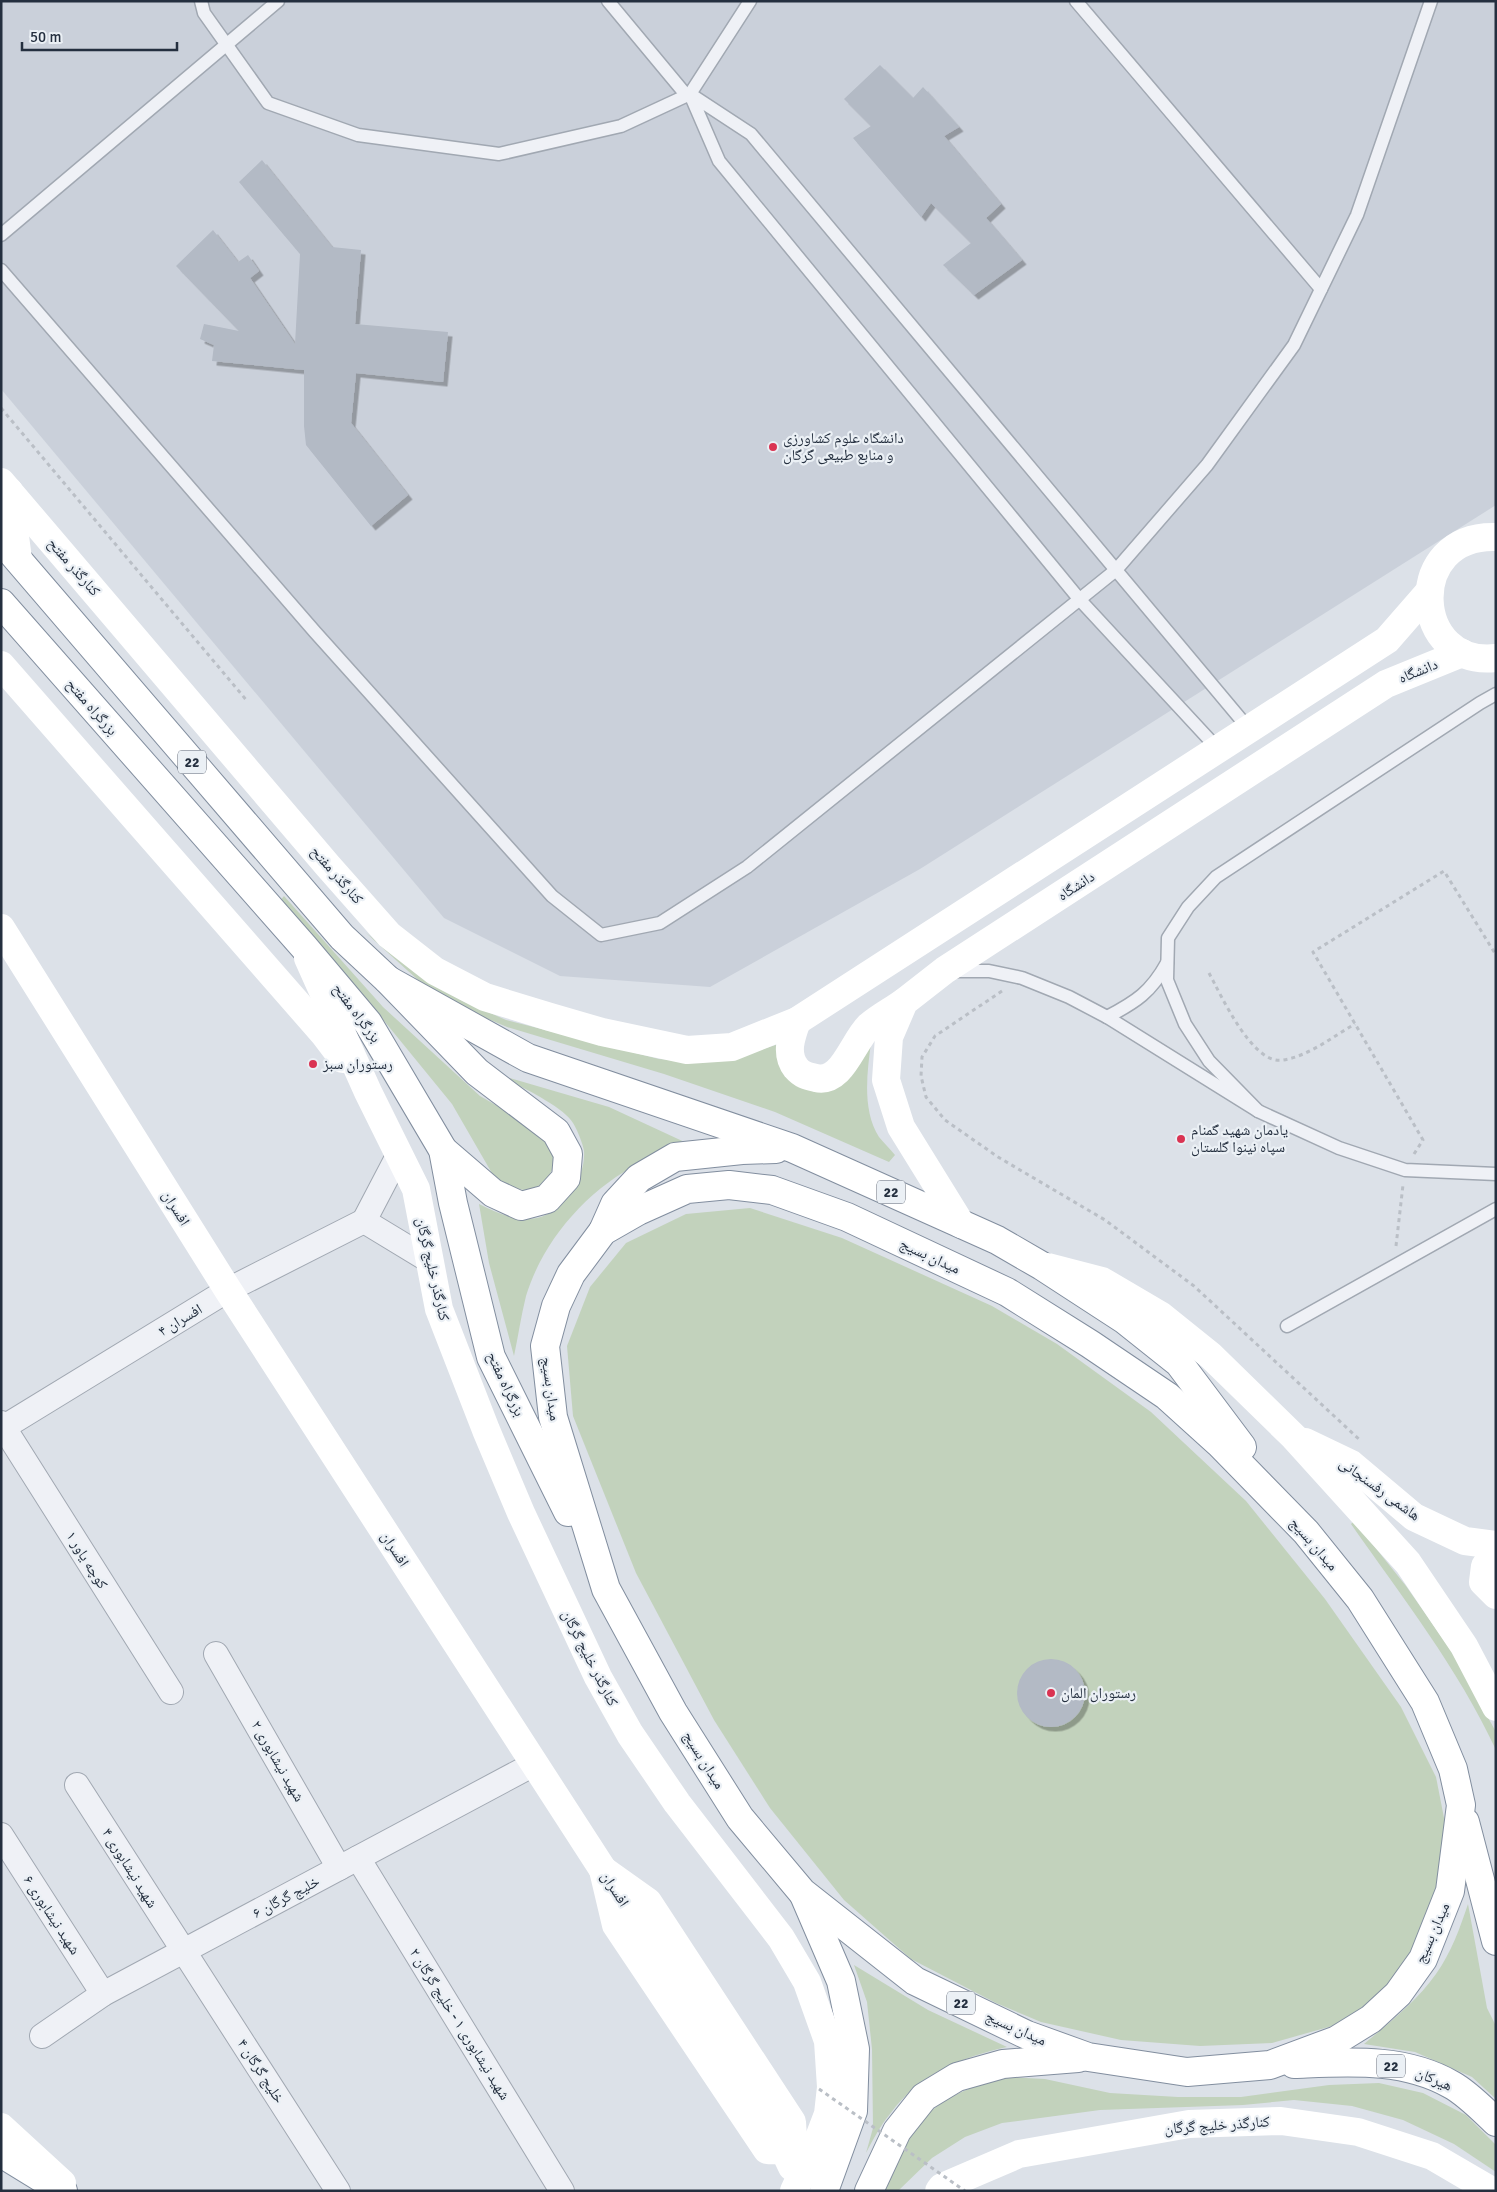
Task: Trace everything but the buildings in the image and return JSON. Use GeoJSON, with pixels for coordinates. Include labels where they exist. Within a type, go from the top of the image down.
{"type":"FeatureCollection","features":[{"type":"Feature","properties":{"kind":"main road"},"geometry":{"type":"LineString","coordinates":[[5,487],[10,549]]}},
{"type":"Feature","properties":{"kind":"main road","name":"کنارگذر مفتح"},"geometry":{"type":"LineString","coordinates":[[5,487],[389,935],[435,971],[485,997],[602,1032],[687,1050],[732,1047],[796,1022]]}},
{"type":"Feature","properties":{"kind":"main road"},"geometry":{"type":"LineString","coordinates":[[1495,537],[1470,540],[1450,551],[1435,570],[1428,593],[1431,617],[1443,638],[1462,653],[1485,660],[1496,658]]}},
{"type":"Feature","properties":{"kind":"main road","name":"22"},"geometry":{"type":"LineString","coordinates":[[10,549],[342,936],[388,980],[528,1058],[792,1148],[997,1240],[1042,1266],[1125,1320],[1179,1363],[1306,1532]]}},
{"type":"Feature","properties":{"kind":"main road"},"geometry":{"type":"LineString","coordinates":[[904,1002],[870,1025],[855,1043],[839,1072],[823,1080],[802,1075],[790,1061],[790,1040],[796,1022],[1387,640],[1428,593]]}},
{"type":"Feature","properties":{"kind":"main road","name":"بزرگراه مفتح"},"geometry":{"type":"LineString","coordinates":[[1,603],[304,947],[368,1023],[443,1150],[453,1203],[491,1357],[606,1589]]}},
{"type":"Feature","properties":{"kind":"main road","name":"دانشگاه"},"geometry":{"type":"LineString","coordinates":[[962,1224],[901,1127],[886,1080],[889,1037],[904,1002],[945,970],[1386,684],[1462,653]]}},
{"type":"Feature","properties":{"kind":"main road"},"geometry":{"type":"LineString","coordinates":[[1,665],[324,1034],[368,1092]]}},
{"type":"Feature","properties":{"kind":"main road"},"geometry":{"type":"LineString","coordinates":[[963,914],[984,946]]}},
{"type":"Feature","properties":{"kind":"main road","name":"افسران"},"geometry":{"type":"LineString","coordinates":[[1,928],[228,1290],[603,1870],[785,2169]]}},
{"type":"Feature","properties":{"kind":"main road"},"geometry":{"type":"LineString","coordinates":[[304,947],[368,1092]]}},
{"type":"Feature","properties":{"kind":"main road"},"geometry":{"type":"LineString","coordinates":[[388,980],[477,1072],[556,1132],[568,1154],[566,1178],[547,1198],[521,1206],[493,1193],[443,1150]]}},
{"type":"Feature","properties":{"kind":"main road","name":"کنارگذر خلیج گرگان"},"geometry":{"type":"LineString","coordinates":[[368,1092],[416,1189],[439,1309],[486,1430],[521,1513],[598,1677],[630,1734],[677,1803],[781,1938],[807,1982],[828,2041],[831,2087],[828,2114],[820,2135],[785,2169]]}},
{"type":"Feature","properties":{"kind":"main road"},"geometry":{"type":"LineString","coordinates":[[603,1231],[615,1204],[638,1178],[675,1157],[742,1150],[792,1148]]}},
{"type":"Feature","properties":{"kind":"main road","name":"میدان بسیج"},"geometry":{"type":"LineString","coordinates":[[729,1185],[772,1190],[848,1217],[1007,1292],[1090,1344],[1168,1396],[1219,1443],[1306,1532],[1360,1599],[1425,1702],[1452,1769],[1461,1806],[1450,1891],[1423,1959],[1398,1994],[1371,2019],[1337,2040],[1270,2065],[1187,2072],[1088,2057],[1027,2035],[916,1981],[802,1892],[740,1818],[673,1712],[606,1589],[553,1417],[545,1346],[556,1306],[571,1274],[603,1231],[687,1189],[729,1185]]}},
{"type":"Feature","properties":{"kind":"main road"},"geometry":{"type":"LineString","coordinates":[[1042,1266],[1102,1281],[1160,1315],[1212,1356],[1294,1437],[1408,1563],[1464,1646],[1496,1707]]}},
{"type":"Feature","properties":{"kind":"main road","name":"هاشمی رفسنجانی"},"geometry":{"type":"LineString","coordinates":[[1294,1437],[1351,1464],[1414,1516],[1466,1541],[1496,1545]]}},
{"type":"Feature","properties":{"kind":"main road"},"geometry":{"type":"LineString","coordinates":[[1496,1553],[1485,1566],[1483,1582],[1496,1595]]}},
{"type":"Feature","properties":{"kind":"main road","name":"22"},"geometry":{"type":"LineString","coordinates":[[1461,1806],[1496,1941]]}},
{"type":"Feature","properties":{"kind":"main road"},"geometry":{"type":"LineString","coordinates":[[802,1892],[841,1981],[855,2050],[853,2111],[824,2191]]}},
{"type":"Feature","properties":{"kind":"main road"},"geometry":{"type":"LineString","coordinates":[[869,2191],[897,2131],[924,2097],[957,2078],[1003,2064],[1088,2057]]}},
{"type":"Feature","properties":{"kind":"main road","name":"هیرکان"},"geometry":{"type":"LineString","coordinates":[[1270,2065],[1361,2061],[1419,2070],[1452,2085],[1496,2122]]}},
{"type":"Feature","properties":{"kind":"main road","name":"کنارگذر خلیج گرگان"},"geometry":{"type":"LineString","coordinates":[[947,2190],[1019,2154],[1038,2150],[1189,2124],[1281,2121],[1358,2132],[1432,2156],[1492,2191]]}},
{"type":"Feature","properties":{"kind":"main road"},"geometry":{"type":"LineString","coordinates":[[1,2127],[71,2191]]}},
{"type":"Feature","properties":{"kind":"main road"},"geometry":{"type":"LineString","coordinates":[[1,2153],[63,2191]]}},
{"type":"Feature","properties":{"kind":"street"},"geometry":{"type":"LineString","coordinates":[[399,1154],[364,1221],[430,1261]]}},
{"type":"Feature","properties":{"kind":"street","name":"افسران ۴"},"geometry":{"type":"LineString","coordinates":[[2,1426],[228,1290],[364,1221]]}},
{"type":"Feature","properties":{"kind":"street","name":"کوچه یاور ۱"},"geometry":{"type":"LineString","coordinates":[[2,1426],[171,1692]]}},
{"type":"Feature","properties":{"kind":"street","name":"شهید نیشابوری ۲"},"geometry":{"type":"LineString","coordinates":[[216,1654],[349,1863]]}},
{"type":"Feature","properties":{"kind":"street","name":"خلیج گرگان ۶"},"geometry":{"type":"LineString","coordinates":[[42,2036],[103,1994],[534,1764]]}},
{"type":"Feature","properties":{"kind":"street","name":"شهید نیشابوری ۴"},"geometry":{"type":"LineString","coordinates":[[77,1784],[183,1952]]}},
{"type":"Feature","properties":{"kind":"street","name":"شهید نیشابوری ۶"},"geometry":{"type":"LineString","coordinates":[[1,1836],[103,1994]]}},
{"type":"Feature","properties":{"kind":"street","name":"شهید نیشابوری ۱ - خلیج گرگان ۲"},"geometry":{"type":"LineString","coordinates":[[349,1863],[562,2191]]}},
{"type":"Feature","properties":{"kind":"street","name":"خلیج گرگان ۴"},"geometry":{"type":"LineString","coordinates":[[183,1952],[338,2191]]}},
{"type":"Feature","properties":{"kind":"lane"},"geometry":{"type":"LineString","coordinates":[[200,1],[204,13],[268,103],[358,135],[499,154],[621,126],[688,95],[750,1]]}},
{"type":"Feature","properties":{"kind":"lane"},"geometry":{"type":"LineString","coordinates":[[1,235],[278,1]]}},
{"type":"Feature","properties":{"kind":"lane"},"geometry":{"type":"LineString","coordinates":[[608,1],[688,95],[719,161],[1080,600],[1218,749]]}},
{"type":"Feature","properties":{"kind":"lane"},"geometry":{"type":"LineString","coordinates":[[1076,1],[1321,289]]}},
{"type":"Feature","properties":{"kind":"lane"},"geometry":{"type":"LineString","coordinates":[[1,270],[308,624],[552,896],[602,934],[660,923],[747,867],[1116,570],[1207,465],[1294,344],[1357,215],[1431,1]]}},
{"type":"Feature","properties":{"kind":"lane"},"geometry":{"type":"LineString","coordinates":[[688,95],[751,134],[1249,729]]}},
{"type":"Feature","properties":{"kind":"lane"},"geometry":{"type":"LineString","coordinates":[[1258,1111],[1209,1061],[1184,1024],[1167,980],[1168,938],[1188,907],[1216,876],[1480,702],[1496,694]]}},
{"type":"Feature","properties":{"kind":"lane"},"geometry":{"type":"LineString","coordinates":[[1107,1016],[1135,1002],[1158,980],[1168,961]]}},
{"type":"Feature","properties":{"kind":"lane"},"geometry":{"type":"LineString","coordinates":[[945,970],[989,971],[1022,978],[1107,1016],[1258,1111],[1339,1148],[1405,1170],[1496,1174]]}},
{"type":"Feature","properties":{"kind":"lane"},"geometry":{"type":"LineString","coordinates":[[1287,1326],[1496,1209]]}},
{"type":"Feature","properties":{"kind":"path"},"geometry":{"type":"LineString","coordinates":[[1,408],[248,702]]}},
{"type":"Feature","properties":{"kind":"path"},"geometry":{"type":"LineString","coordinates":[[1393,1266],[1405,1170],[1423,1140],[1313,952],[1444,871],[1496,955]]}},
{"type":"Feature","properties":{"kind":"path"},"geometry":{"type":"LineString","coordinates":[[1208,974],[1246,1038],[1263,1056],[1281,1061],[1301,1055],[1355,1024]]}},
{"type":"Feature","properties":{"kind":"path"},"geometry":{"type":"LineString","coordinates":[[1022,978],[936,1036],[922,1057],[921,1076],[926,1097],[946,1120],[998,1157],[1105,1220],[1194,1286],[1365,1445]]}},
{"type":"Feature","properties":{"kind":"path"},"geometry":{"type":"LineString","coordinates":[[819,2089],[947,2190]]}},
{"type":"Feature","properties":{"kind":"shaded area","name":"دانشگاه علوم کشاورزی و منابع طبیعی گرگان"},"geometry":{"type":"Polygon","coordinates":[[[1,1],[1496,1],[1496,505],[920,869],[710,987],[560,976],[444,918],[1,389],[1,1]]]}},
{"type":"Feature","properties":{"kind":"green space"},"geometry":{"type":"Polygon","coordinates":[[[284,896],[383,1007],[480,1096],[532,1126],[547,1139],[555,1154],[552,1170],[545,1183],[529,1190],[510,1189],[493,1175],[452,1104],[376,1011],[279,902],[284,896]]]}},
{"type":"Feature","properties":{"kind":"green space"},"geometry":{"type":"Polygon","coordinates":[[[365,932],[421,976],[461,1000],[506,1020],[659,1059],[699,1062],[741,1056],[779,1044],[803,1088],[871,1043],[867,1079],[870,1115],[879,1137],[895,1155],[889,1162],[775,1112],[664,1074],[507,1027],[460,1007],[418,980],[365,932]]]}},
{"type":"Feature","properties":{"kind":"green space"},"geometry":{"type":"Polygon","coordinates":[[[496,1074],[609,1107],[691,1145],[646,1160],[621,1174],[603,1187],[570,1218],[544,1255],[534,1275],[526,1296],[514,1356],[489,1263],[479,1204],[514,1218],[529,1219],[547,1215],[564,1201],[577,1182],[584,1161],[584,1151],[576,1129],[568,1116],[538,1096],[496,1074]]]}},
{"type":"Feature","properties":{"kind":"green space"},"geometry":{"type":"Polygon","coordinates":[[[750,1208],[842,1238],[992,1306],[1057,1344],[1151,1412],[1246,1501],[1325,1599],[1401,1707],[1436,1777],[1446,1828],[1442,1878],[1416,1949],[1379,1997],[1332,2026],[1272,2043],[1200,2046],[1121,2040],[1041,2022],[996,2003],[911,1959],[844,1900],[770,1808],[714,1720],[636,1573],[573,1416],[567,1346],[590,1287],[626,1243],[686,1214],[750,1208]]]}},
{"type":"Feature","properties":{"kind":"green space"},"geometry":{"type":"Polygon","coordinates":[[[1354,1521],[1406,1586],[1452,1652],[1496,1732],[1496,1750],[1447,1662],[1351,1524],[1354,1521]]]}},
{"type":"Feature","properties":{"kind":"green space"},"geometry":{"type":"Polygon","coordinates":[[[1468,1904],[1487,2008],[1496,2026],[1496,2099],[1472,2077],[1415,2052],[1364,2044],[1393,2020],[1436,1974],[1451,1949],[1468,1904]]]}},
{"type":"Feature","properties":{"kind":"green space"},"geometry":{"type":"Polygon","coordinates":[[[854,1965],[928,2010],[1007,2047],[957,2062],[942,2069],[914,2088],[886,2119],[866,2153],[873,2128],[872,2049],[867,2002],[854,1965]]]}},
{"type":"Feature","properties":{"kind":"green space"},"geometry":{"type":"Polygon","coordinates":[[[1008,2077],[1045,2079],[1110,2093],[1178,2097],[1241,2097],[1329,2085],[1379,2083],[1423,2093],[1466,2115],[1496,2145],[1496,2172],[1454,2144],[1403,2120],[1352,2106],[1294,2100],[1243,2105],[1100,2110],[1002,2123],[965,2137],[932,2158],[898,2191],[883,2191],[906,2141],[914,2128],[924,2118],[945,2101],[968,2089],[1008,2077]]]}},
{"type":"Feature","properties":{"kind":"place","name":"دانشگاه علوم کشاورزی و منابع طبیعی گرگان"},"geometry":{"type":"Point","coordinates":[773,447]}},
{"type":"Feature","properties":{"kind":"place","name":"رستوران سبز"},"geometry":{"type":"Point","coordinates":[313,1064]}},
{"type":"Feature","properties":{"kind":"place","name":"یادمان شهید گمنام سپاه نینوا گلستان"},"geometry":{"type":"Point","coordinates":[1181,1139]}},
{"type":"Feature","properties":{"kind":"place","name":"رستوران المان"},"geometry":{"type":"Point","coordinates":[1051,1693]}}]}
